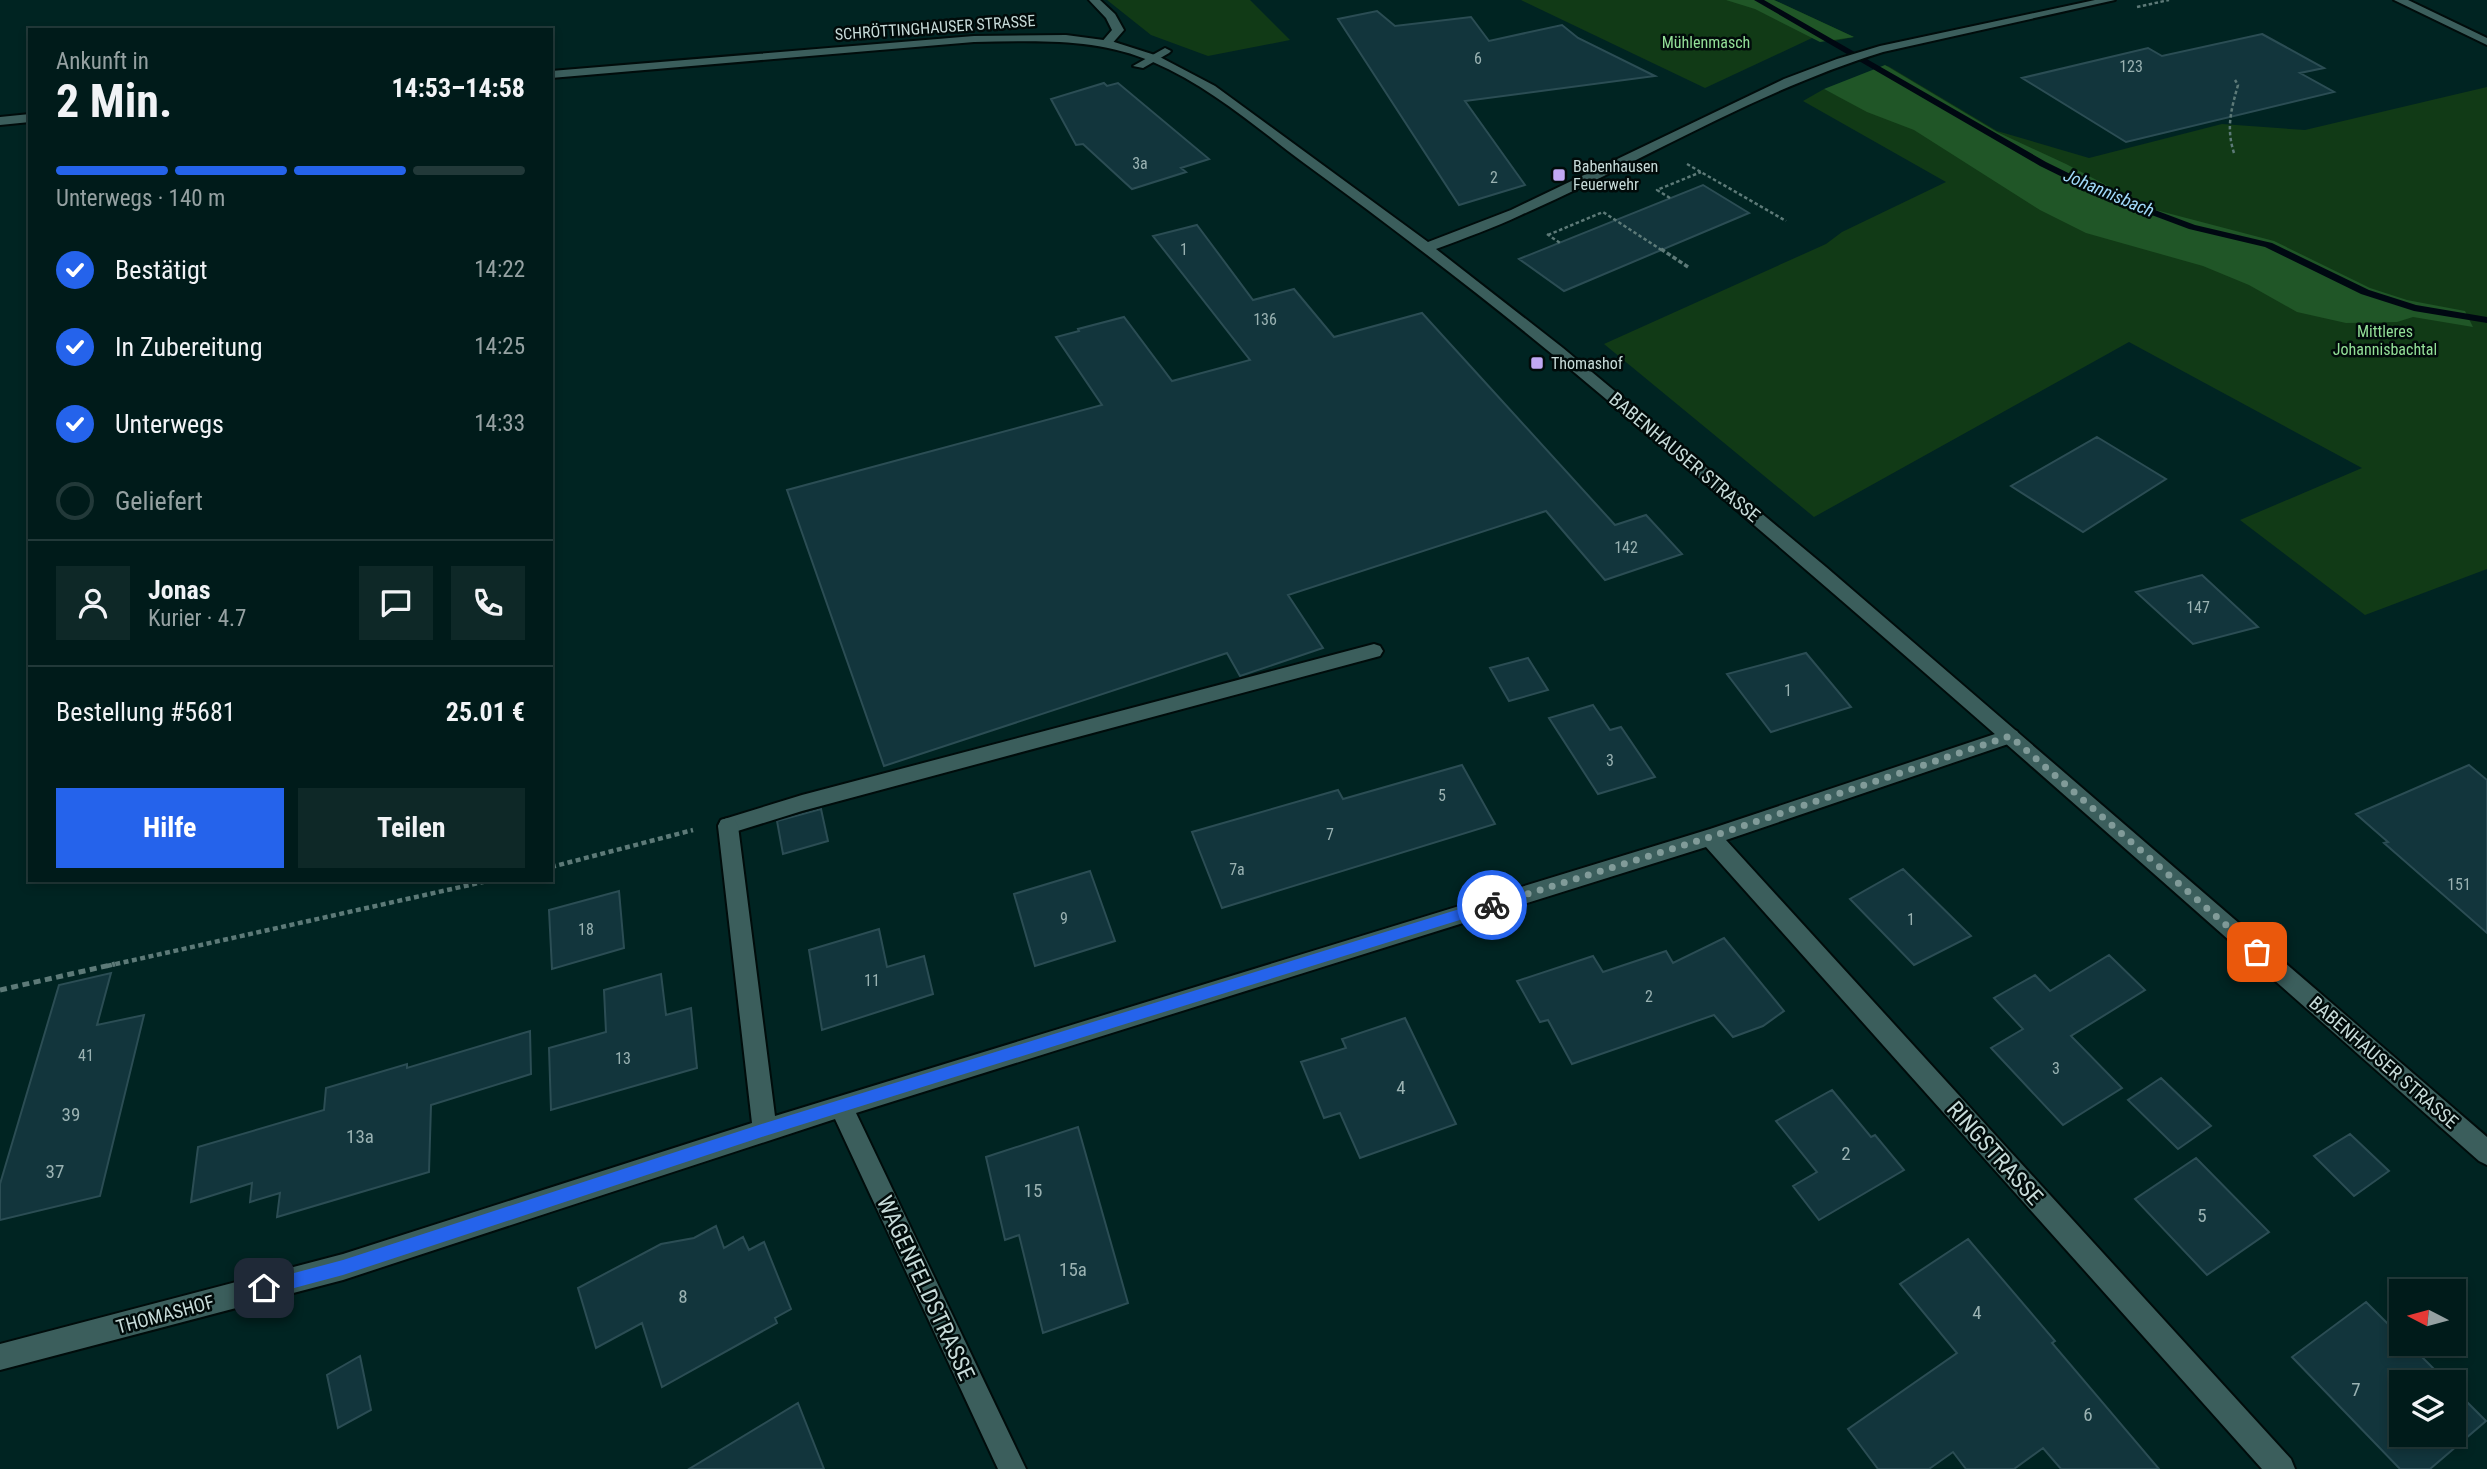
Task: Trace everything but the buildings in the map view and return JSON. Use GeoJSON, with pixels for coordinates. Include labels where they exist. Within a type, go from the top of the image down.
{"type":"FeatureCollection","features":[{"type":"Feature","properties":{"kind":"main road"},"geometry":{"type":"LineString","coordinates":[[1094,0],[1118,30],[1106,44]]}},
{"type":"Feature","properties":{"kind":"main road"},"geometry":{"type":"LineString","coordinates":[[1428,247],[1517,213],[1732,109],[1841,61],[1880,49],[2110,0]]}},
{"type":"Feature","properties":{"kind":"main road"},"geometry":{"type":"LineString","coordinates":[[2399,0],[2487,42]]}},
{"type":"Feature","properties":{"kind":"main road","name":"SCHRÖTTINGHAUSER STRASSE"},"geometry":{"type":"LineString","coordinates":[[553,75],[974,39],[1051,38],[1160,54],[1428,247]]}},
{"type":"Feature","properties":{"kind":"main road"},"geometry":{"type":"LineString","coordinates":[[1139,66],[1160,54]]}},
{"type":"Feature","properties":{"kind":"main road"},"geometry":{"type":"LineString","coordinates":[[0,121],[28,118]]}},
{"type":"Feature","properties":{"kind":"main road","name":"BABENHAUSER STRASSE"},"geometry":{"type":"LineString","coordinates":[[1428,247],[1647,424],[2010,736],[2487,1153]]}},
{"type":"Feature","properties":{"kind":"main road"},"geometry":{"type":"LineString","coordinates":[[765,1130],[728,826],[815,799],[1374,651]]}},
{"type":"Feature","properties":{"kind":"main road","name":"THOMASHOF"},"geometry":{"type":"LineString","coordinates":[[0,1357],[343,1267],[841,1106],[1710,837],[2010,736]]}},
{"type":"Feature","properties":{"kind":"main road","name":"RINGSTRASSE"},"geometry":{"type":"LineString","coordinates":[[1710,837],[2281,1469]]}},
{"type":"Feature","properties":{"kind":"main road","name":"WAGENFELDSTRASSE"},"geometry":{"type":"LineString","coordinates":[[841,1106],[1012,1469]]}},
{"type":"Feature","properties":{"kind":"path"},"geometry":{"type":"LineString","coordinates":[[2234,153],[2229,128],[2238,85],[2235,80]]}},
{"type":"Feature","properties":{"kind":"path"},"geometry":{"type":"LineString","coordinates":[[1683,161],[1786,221]]}},
{"type":"Feature","properties":{"kind":"path"},"geometry":{"type":"LineString","coordinates":[[1670,198],[1657,190],[1701,172]]}},
{"type":"Feature","properties":{"kind":"path"},"geometry":{"type":"LineString","coordinates":[[1548,235],[1602,212],[1688,267]]}},
{"type":"Feature","properties":{"kind":"path"},"geometry":{"type":"LineString","coordinates":[[553,866],[696,829],[728,826]]}},
{"type":"Feature","properties":{"kind":"path"},"geometry":{"type":"LineString","coordinates":[[0,990],[483,882]]}},
{"type":"Feature","properties":{"kind":"green space"},"geometry":{"type":"Polygon","coordinates":[[[1107,0],[1250,0],[1290,40],[1208,56],[1151,35],[1107,0]]]}},
{"type":"Feature","properties":{"kind":"green space","name":"Mühlenmasch"},"geometry":{"type":"Polygon","coordinates":[[[1521,0],[1774,0],[1854,37],[1829,42],[1812,38],[1705,88],[1521,0]]]}},
{"type":"Feature","properties":{"kind":"green space"},"geometry":{"type":"Polygon","coordinates":[[[1726,0],[1774,0],[1854,37],[1820,42],[1755,9],[1726,0]]]}},
{"type":"Feature","properties":{"kind":"green space"},"geometry":{"type":"Polygon","coordinates":[[[1885,65],[1997,132],[2152,209],[2274,241],[2370,288],[2407,300],[2465,311],[2473,327],[2413,317],[2397,322],[2346,323],[2297,312],[2249,285],[2203,266],[2086,233],[2040,210],[1914,130],[1867,112],[1824,89],[1885,65]]]}},
{"type":"Feature","properties":{"kind":"green space","name":"Mittleres Johannisbachtal"},"geometry":{"type":"Polygon","coordinates":[[[1888,66],[1997,131],[2089,158],[2222,124],[2305,130],[2487,87],[2487,569],[2365,615],[2240,520],[2362,468],[2129,342],[1814,517],[1604,344],[1826,244],[1842,232],[1946,182],[1803,101],[1824,89],[1836,95],[1888,66]]]}},
{"type":"Feature","properties":{"kind":"waterway","name":"Johannisbach"},"geometry":{"type":"LineString","coordinates":[[1758,0],[2043,164],[2104,194],[2192,227],[2268,245],[2365,292],[2414,308],[2487,320]]}},
{"type":"Feature","properties":{"kind":"way so far"},"geometry":{"type":"LineString","coordinates":[[1492,905],[1710,837],[2010,736],[2257,952]]}},
{"type":"Feature","properties":{"kind":"place","name":"Babenhausen Feuerwehr"},"geometry":{"type":"Point","coordinates":[1559,175]}},
{"type":"Feature","properties":{"kind":"place","name":"Thomashof"},"geometry":{"type":"Point","coordinates":[1537,363]}},
{"type":"Feature","properties":{"kind":"route"},"geometry":{"type":"LineString","coordinates":[[264,1288],[343,1267],[765,1130],[1492,905]]}}]}
